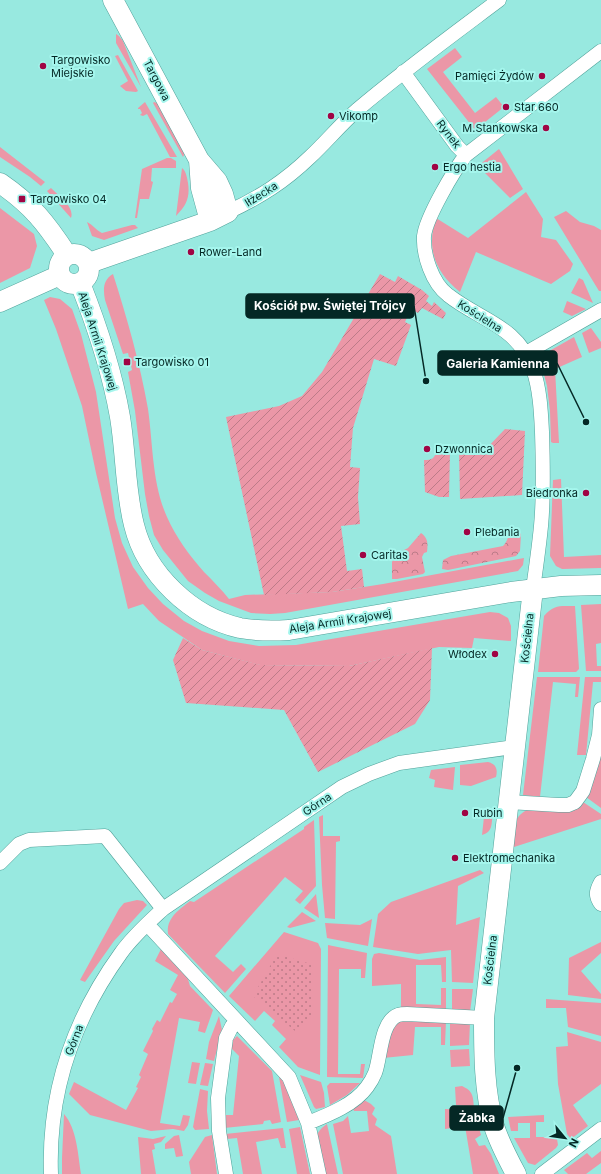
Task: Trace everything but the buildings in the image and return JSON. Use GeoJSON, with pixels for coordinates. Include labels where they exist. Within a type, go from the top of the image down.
{"type":"FeatureCollection","features":[{"type":"Feature","properties":{"kind":"street","name":"Targowa"},"geometry":{"type":"LineString","coordinates":[[113,0],[199,160],[216,181],[223,194],[228,212]]}},
{"type":"Feature","properties":{"kind":"street"},"geometry":{"type":"LineString","coordinates":[[403,72],[499,0]]}},
{"type":"Feature","properties":{"kind":"street","name":"Rynek"},"geometry":{"type":"LineString","coordinates":[[403,72],[466,156],[601,51]]}},
{"type":"Feature","properties":{"kind":"street","name":"Iłżecka"},"geometry":{"type":"LineString","coordinates":[[89,263],[210,221],[269,191],[291,174],[356,111],[403,72]]}},
{"type":"Feature","properties":{"kind":"street","name":"Kościelna"},"geometry":{"type":"LineString","coordinates":[[466,156],[457,166],[431,214],[424,234],[425,256],[433,276],[447,294],[464,306],[499,325],[526,353],[533,370],[538,391],[543,457],[541,527],[514,747],[484,1018],[485,1071],[494,1126],[516,1174]]}},
{"type":"Feature","properties":{"kind":"street","name":"Targowa"},"geometry":{"type":"LineString","coordinates":[[199,160],[202,188],[210,221]]}},
{"type":"Feature","properties":{"kind":"street"},"geometry":{"type":"LineString","coordinates":[[0,183],[22,199],[38,214],[67,255]]}},
{"type":"Feature","properties":{"kind":"street"},"geometry":{"type":"LineString","coordinates":[[78,254],[84,257],[89,263],[88,276],[80,283],[70,284],[64,281],[60,276],[58,269],[60,262],[67,255],[78,254]]}},
{"type":"Feature","properties":{"kind":"street"},"geometry":{"type":"LineString","coordinates":[[0,302],[60,276]]}},
{"type":"Feature","properties":{"kind":"street","name":"Aleja Armii Krajowej"},"geometry":{"type":"LineString","coordinates":[[80,283],[91,310],[112,377],[120,417],[131,512],[138,540],[159,576],[177,594],[202,613],[240,628],[271,631],[288,630],[533,589],[561,586],[601,585]]}},
{"type":"Feature","properties":{"kind":"street"},"geometry":{"type":"LineString","coordinates":[[526,353],[601,310]]}},
{"type":"Feature","properties":{"kind":"street"},"geometry":{"type":"LineString","coordinates":[[508,802],[559,805],[568,805],[575,802],[583,791],[593,759],[599,735],[601,709]]}},
{"type":"Feature","properties":{"kind":"street","name":"Górna"},"geometry":{"type":"LineString","coordinates":[[51,1174],[50,1150],[54,1112],[62,1073],[76,1030],[97,990],[122,952],[146,924],[163,909],[342,787],[399,763],[514,747]]}},
{"type":"Feature","properties":{"kind":"street"},"geometry":{"type":"LineString","coordinates":[[0,864],[19,844],[29,840],[105,836],[163,909]]}},
{"type":"Feature","properties":{"kind":"street"},"geometry":{"type":"LineString","coordinates":[[599,902],[597,889],[601,882]]}},
{"type":"Feature","properties":{"kind":"street"},"geometry":{"type":"LineString","coordinates":[[146,924],[289,1077],[308,1123],[319,1174]]}},
{"type":"Feature","properties":{"kind":"street"},"geometry":{"type":"LineString","coordinates":[[308,1123],[329,1115],[359,1097],[368,1086],[375,1073],[384,1032],[390,1022],[397,1015],[407,1014],[484,1018]]}},
{"type":"Feature","properties":{"kind":"street"},"geometry":{"type":"LineString","coordinates":[[226,1174],[219,1131],[218,1098],[226,1038],[236,1021]]}},
{"type":"Feature","properties":{"kind":"street"},"geometry":{"type":"LineString","coordinates":[[542,1174],[601,1128]]}},
{"type":"Feature","properties":{"kind":"green space"},"geometry":{"type":"Polygon","coordinates":[[[116,34],[123,41],[141,87],[116,43],[116,34]]]}},
{"type":"Feature","properties":{"kind":"green space"},"geometry":{"type":"Polygon","coordinates":[[[455,48],[462,57],[443,72],[475,113],[496,97],[504,107],[475,130],[427,69],[455,48]]]}},
{"type":"Feature","properties":{"kind":"green space"},"geometry":{"type":"Polygon","coordinates":[[[118,55],[138,91],[126,91],[120,86],[128,81],[115,56],[118,55]]]}},
{"type":"Feature","properties":{"kind":"green space"},"geometry":{"type":"Polygon","coordinates":[[[145,102],[177,157],[170,157],[147,114],[143,116],[140,115],[142,113],[138,108],[145,102]]]}},
{"type":"Feature","properties":{"kind":"green space"},"geometry":{"type":"Polygon","coordinates":[[[153,103],[157,103],[185,153],[183,157],[153,103]]]}},
{"type":"Feature","properties":{"kind":"green space"},"geometry":{"type":"Polygon","coordinates":[[[0,147],[45,182],[41,186],[0,157],[0,147]]]}},
{"type":"Feature","properties":{"kind":"green space"},"geometry":{"type":"Polygon","coordinates":[[[499,149],[523,189],[510,198],[478,166],[499,149]]]}},
{"type":"Feature","properties":{"kind":"green space"},"geometry":{"type":"Polygon","coordinates":[[[167,158],[171,158],[176,161],[176,168],[152,168],[151,181],[153,182],[149,199],[140,199],[137,218],[135,218],[142,169],[167,158]]]}},
{"type":"Feature","properties":{"kind":"green space"},"geometry":{"type":"Polygon","coordinates":[[[182,168],[187,176],[189,193],[187,201],[176,216],[182,168]]]}},
{"type":"Feature","properties":{"kind":"green space"},"geometry":{"type":"Polygon","coordinates":[[[51,188],[71,210],[71,218],[47,191],[51,188]]]}},
{"type":"Feature","properties":{"kind":"green space"},"geometry":{"type":"Polygon","coordinates":[[[526,192],[543,219],[541,237],[556,240],[573,264],[570,271],[551,284],[476,252],[460,292],[444,276],[435,259],[432,240],[436,218],[468,238],[526,192]]]}},
{"type":"Feature","properties":{"kind":"green space"},"geometry":{"type":"Polygon","coordinates":[[[0,208],[34,234],[37,246],[30,268],[0,283],[0,208]]]}},
{"type":"Feature","properties":{"kind":"green space"},"geometry":{"type":"Polygon","coordinates":[[[566,211],[580,222],[594,226],[601,230],[601,291],[599,291],[554,217],[566,211]]]}},
{"type":"Feature","properties":{"kind":"green space"},"geometry":{"type":"Polygon","coordinates":[[[87,222],[102,233],[132,225],[135,225],[138,228],[104,240],[92,236],[87,222]]]}},
{"type":"Feature","properties":{"kind":"green space"},"geometry":{"type":"Polygon","coordinates":[[[113,274],[133,341],[145,392],[156,478],[162,504],[174,532],[183,546],[198,566],[229,599],[245,595],[332,592],[524,558],[523,565],[518,571],[285,613],[270,614],[251,613],[219,601],[188,581],[163,550],[154,535],[149,516],[135,411],[128,372],[132,370],[128,353],[123,354],[104,296],[104,285],[107,279],[113,274]]]}},
{"type":"Feature","properties":{"kind":"green space"},"geometry":{"type":"Polygon","coordinates":[[[380,274],[395,282],[398,276],[422,290],[429,296],[426,301],[432,306],[434,302],[446,313],[443,319],[422,308],[418,313],[411,309],[405,322],[411,325],[396,366],[374,359],[353,428],[350,467],[360,468],[358,497],[360,524],[341,526],[347,571],[362,569],[364,587],[332,592],[264,595],[226,417],[279,406],[302,396],[322,372],[380,274]]]}},
{"type":"Feature","properties":{"kind":"green space"},"geometry":{"type":"Polygon","coordinates":[[[579,278],[583,280],[593,303],[571,293],[579,278]]]}},
{"type":"Feature","properties":{"kind":"green space"},"geometry":{"type":"Polygon","coordinates":[[[50,297],[60,299],[72,309],[81,334],[96,392],[115,518],[122,543],[133,567],[148,588],[163,604],[184,621],[202,631],[229,641],[259,646],[296,645],[490,612],[499,613],[508,618],[511,626],[511,641],[474,638],[472,648],[439,647],[349,666],[260,665],[202,650],[159,621],[143,604],[128,609],[82,406],[56,329],[44,300],[50,297]]]}},
{"type":"Feature","properties":{"kind":"green space"},"geometry":{"type":"Polygon","coordinates":[[[567,301],[586,309],[572,316],[563,312],[567,301]]]}},
{"type":"Feature","properties":{"kind":"green space"},"geometry":{"type":"Polygon","coordinates":[[[591,328],[601,342],[601,348],[589,353],[582,333],[591,328]]]}},
{"type":"Feature","properties":{"kind":"green space"},"geometry":{"type":"Polygon","coordinates":[[[574,337],[582,357],[555,369],[559,443],[553,443],[551,442],[550,411],[547,386],[541,359],[544,354],[574,337]]]}},
{"type":"Feature","properties":{"kind":"green space"},"geometry":{"type":"Polygon","coordinates":[[[505,429],[525,431],[522,495],[460,499],[459,451],[485,450],[505,429]]]}},
{"type":"Feature","properties":{"kind":"green space"},"geometry":{"type":"Polygon","coordinates":[[[437,451],[450,451],[449,497],[439,497],[425,492],[424,460],[429,460],[435,456],[437,451]]]}},
{"type":"Feature","properties":{"kind":"green space"},"geometry":{"type":"Polygon","coordinates":[[[561,479],[564,557],[601,555],[601,568],[562,569],[556,566],[550,556],[553,480],[561,479]]]}},
{"type":"Feature","properties":{"kind":"green space"},"geometry":{"type":"Polygon","coordinates":[[[516,530],[521,534],[520,551],[516,556],[448,570],[442,569],[443,560],[451,556],[503,546],[511,533],[516,530]]]}},
{"type":"Feature","properties":{"kind":"green space"},"geometry":{"type":"Polygon","coordinates":[[[421,533],[425,537],[427,543],[427,552],[424,553],[422,557],[425,572],[423,574],[392,579],[392,562],[396,554],[408,548],[421,533]]]}},
{"type":"Feature","properties":{"kind":"green space"},"geometry":{"type":"Polygon","coordinates":[[[601,604],[601,643],[596,644],[597,666],[601,666],[601,671],[586,671],[581,605],[601,604]]]}},
{"type":"Feature","properties":{"kind":"green space"},"geometry":{"type":"Polygon","coordinates":[[[562,606],[575,606],[579,669],[576,672],[538,672],[544,616],[551,609],[562,606]]]}},
{"type":"Feature","properties":{"kind":"green space"},"geometry":{"type":"Polygon","coordinates":[[[183,638],[202,650],[261,665],[349,666],[432,648],[430,700],[415,724],[318,772],[284,710],[186,703],[173,660],[183,638]]]}},
{"type":"Feature","properties":{"kind":"green space"},"geometry":{"type":"Polygon","coordinates":[[[537,677],[580,677],[578,697],[575,697],[576,684],[553,682],[540,797],[523,795],[537,677]]]}},
{"type":"Feature","properties":{"kind":"green space"},"geometry":{"type":"Polygon","coordinates":[[[585,677],[601,677],[601,682],[593,682],[586,755],[577,755],[585,677]]]}},
{"type":"Feature","properties":{"kind":"green space"},"geometry":{"type":"Polygon","coordinates":[[[601,754],[601,808],[586,797],[601,754]]]}},
{"type":"Feature","properties":{"kind":"green space"},"geometry":{"type":"Polygon","coordinates":[[[488,762],[496,767],[496,777],[471,786],[460,785],[460,765],[488,762]]]}},
{"type":"Feature","properties":{"kind":"green space"},"geometry":{"type":"Polygon","coordinates":[[[455,767],[453,790],[434,787],[435,780],[429,778],[431,770],[455,767]]]}},
{"type":"Feature","properties":{"kind":"green space"},"geometry":{"type":"Polygon","coordinates":[[[583,802],[601,814],[601,819],[514,847],[515,824],[523,812],[529,809],[583,802]]]}},
{"type":"Feature","properties":{"kind":"green space"},"geometry":{"type":"Polygon","coordinates":[[[485,808],[493,812],[492,823],[488,832],[482,835],[485,808]]]}},
{"type":"Feature","properties":{"kind":"green space"},"geometry":{"type":"Polygon","coordinates":[[[323,815],[323,836],[340,836],[340,841],[336,842],[335,919],[325,918],[319,817],[323,815]]]}},
{"type":"Feature","properties":{"kind":"green space"},"geometry":{"type":"Polygon","coordinates":[[[314,820],[316,886],[300,904],[295,900],[303,891],[285,877],[215,956],[233,972],[241,964],[246,969],[225,993],[168,934],[171,919],[190,901],[194,902],[304,829],[304,827],[314,820]]]}},
{"type":"Feature","properties":{"kind":"green space"},"geometry":{"type":"Polygon","coordinates":[[[480,870],[484,873],[458,886],[456,925],[480,917],[473,983],[452,982],[451,950],[418,954],[373,947],[378,914],[391,902],[480,870]]]}},
{"type":"Feature","properties":{"kind":"green space"},"geometry":{"type":"Polygon","coordinates":[[[316,894],[319,918],[304,908],[316,894]]]}},
{"type":"Feature","properties":{"kind":"green space"},"geometry":{"type":"Polygon","coordinates":[[[137,900],[143,901],[147,905],[114,941],[85,982],[80,980],[119,909],[124,903],[137,900]]]}},
{"type":"Feature","properties":{"kind":"green space"},"geometry":{"type":"Polygon","coordinates":[[[302,912],[316,921],[290,928],[287,927],[302,912]]]}},
{"type":"Feature","properties":{"kind":"green space"},"geometry":{"type":"Polygon","coordinates":[[[372,919],[368,946],[327,938],[325,923],[360,925],[372,919]]]}},
{"type":"Feature","properties":{"kind":"green space"},"geometry":{"type":"Polygon","coordinates":[[[284,932],[318,943],[321,949],[320,1075],[298,1067],[279,1047],[286,1039],[272,1025],[275,1021],[264,1011],[255,1021],[229,996],[284,932]]]}},
{"type":"Feature","properties":{"kind":"green space"},"geometry":{"type":"Polygon","coordinates":[[[601,942],[601,953],[581,971],[601,994],[601,999],[568,995],[569,958],[601,942]]]}},
{"type":"Feature","properties":{"kind":"green space"},"geometry":{"type":"Polygon","coordinates":[[[328,945],[367,953],[365,978],[361,978],[361,969],[339,969],[338,1074],[360,1074],[361,1064],[365,1064],[363,1078],[327,1077],[328,945]]]}},
{"type":"Feature","properties":{"kind":"green space"},"geometry":{"type":"Polygon","coordinates":[[[161,949],[187,976],[190,986],[213,1010],[205,1033],[198,1031],[200,1022],[179,1018],[160,1123],[180,1126],[183,1115],[190,1116],[188,1125],[184,1131],[173,1129],[151,1131],[90,1115],[69,1094],[74,1082],[126,1110],[138,1088],[136,1087],[141,1077],[139,1075],[148,1054],[143,1051],[153,1031],[152,1029],[157,1020],[160,1022],[170,1002],[172,1003],[177,994],[170,990],[178,975],[155,961],[161,949]]]}},
{"type":"Feature","properties":{"kind":"green space"},"geometry":{"type":"Polygon","coordinates":[[[379,953],[420,960],[446,957],[446,982],[442,982],[441,965],[416,965],[416,1004],[441,1005],[441,988],[446,988],[446,1011],[401,1009],[401,984],[372,986],[372,959],[374,954],[379,953]]]}},
{"type":"Feature","properties":{"kind":"green space"},"geometry":{"type":"Polygon","coordinates":[[[277,954],[311,964],[313,1013],[295,1031],[253,996],[277,954]]]}},
{"type":"Feature","properties":{"kind":"green space"},"geometry":{"type":"Polygon","coordinates":[[[452,989],[473,989],[470,1012],[452,1012],[452,989]]]}},
{"type":"Feature","properties":{"kind":"green space"},"geometry":{"type":"Polygon","coordinates":[[[546,999],[601,1003],[601,1036],[568,1027],[566,1008],[546,1008],[546,999]]]}},
{"type":"Feature","properties":{"kind":"green space"},"geometry":{"type":"Polygon","coordinates":[[[219,1016],[222,1030],[214,1061],[206,1059],[209,1042],[219,1016]]]}},
{"type":"Feature","properties":{"kind":"green space"},"geometry":{"type":"Polygon","coordinates":[[[400,1019],[446,1021],[445,1045],[441,1045],[441,1027],[415,1027],[413,1055],[383,1058],[393,1025],[400,1019]]]}},
{"type":"Feature","properties":{"kind":"green space"},"geometry":{"type":"Polygon","coordinates":[[[450,1020],[470,1023],[469,1045],[450,1046],[450,1020]]]}},
{"type":"Feature","properties":{"kind":"green space"},"geometry":{"type":"Polygon","coordinates":[[[567,1032],[601,1042],[601,1084],[573,1105],[588,1126],[571,1139],[567,1134],[558,1084],[556,1047],[568,1046],[567,1032]]]}},
{"type":"Feature","properties":{"kind":"green space"},"geometry":{"type":"Polygon","coordinates":[[[237,1036],[272,1071],[281,1122],[272,1124],[270,1120],[264,1121],[263,1124],[224,1128],[224,1115],[233,1115],[239,1056],[231,1048],[233,1040],[237,1036]]]}},
{"type":"Feature","properties":{"kind":"green space"},"geometry":{"type":"Polygon","coordinates":[[[469,1049],[470,1066],[451,1067],[450,1050],[469,1049]]]}},
{"type":"Feature","properties":{"kind":"green space"},"geometry":{"type":"Polygon","coordinates":[[[192,1062],[200,1063],[196,1084],[188,1083],[192,1062]]]}},
{"type":"Feature","properties":{"kind":"green space"},"geometry":{"type":"Polygon","coordinates":[[[205,1063],[213,1064],[208,1086],[200,1085],[205,1063]]]}},
{"type":"Feature","properties":{"kind":"green space"},"geometry":{"type":"Polygon","coordinates":[[[300,1075],[321,1082],[324,1093],[325,1107],[316,1109],[314,1107],[300,1075]]]}},
{"type":"Feature","properties":{"kind":"green space"},"geometry":{"type":"Polygon","coordinates":[[[279,1077],[281,1077],[286,1085],[299,1120],[287,1122],[279,1077]]]}},
{"type":"Feature","properties":{"kind":"green space"},"geometry":{"type":"Polygon","coordinates":[[[330,1083],[360,1083],[347,1095],[330,1105],[327,1086],[330,1083]]]}},
{"type":"Feature","properties":{"kind":"green space"},"geometry":{"type":"Polygon","coordinates":[[[462,1086],[472,1094],[474,1107],[456,1105],[455,1087],[462,1086]]]}},
{"type":"Feature","properties":{"kind":"green space"},"geometry":{"type":"Polygon","coordinates":[[[200,1089],[208,1091],[207,1111],[209,1129],[195,1130],[193,1127],[200,1089]]]}},
{"type":"Feature","properties":{"kind":"green space"},"geometry":{"type":"Polygon","coordinates":[[[364,1100],[375,1108],[372,1114],[377,1119],[375,1125],[391,1136],[397,1174],[343,1174],[333,1124],[343,1121],[348,1116],[351,1133],[369,1131],[367,1111],[354,1111],[353,1108],[364,1100]]]}},
{"type":"Feature","properties":{"kind":"green space"},"geometry":{"type":"Polygon","coordinates":[[[445,1109],[474,1110],[481,1135],[475,1139],[479,1146],[485,1145],[491,1154],[499,1174],[473,1174],[465,1126],[445,1129],[445,1109]]]}},
{"type":"Feature","properties":{"kind":"green space"},"geometry":{"type":"Polygon","coordinates":[[[64,1114],[72,1127],[78,1151],[81,1174],[62,1174],[64,1114]]]}},
{"type":"Feature","properties":{"kind":"green space"},"geometry":{"type":"Polygon","coordinates":[[[544,1115],[544,1122],[536,1122],[536,1137],[545,1137],[556,1133],[558,1145],[535,1165],[528,1163],[514,1138],[530,1138],[530,1123],[518,1123],[518,1131],[511,1131],[508,1117],[544,1115]]]}},
{"type":"Feature","properties":{"kind":"green space"},"geometry":{"type":"Polygon","coordinates":[[[327,1124],[338,1174],[324,1174],[318,1142],[318,1133],[327,1124]]]}},
{"type":"Feature","properties":{"kind":"green space"},"geometry":{"type":"Polygon","coordinates":[[[300,1127],[310,1174],[297,1174],[289,1129],[300,1127]]]}},
{"type":"Feature","properties":{"kind":"green space"},"geometry":{"type":"Polygon","coordinates":[[[283,1128],[286,1148],[281,1148],[278,1138],[256,1142],[262,1174],[243,1174],[237,1138],[227,1139],[225,1134],[283,1128]]]}},
{"type":"Feature","properties":{"kind":"green space"},"geometry":{"type":"Polygon","coordinates":[[[179,1135],[183,1156],[176,1157],[174,1148],[165,1149],[165,1144],[174,1136],[179,1135]]]}},
{"type":"Feature","properties":{"kind":"green space"},"geometry":{"type":"Polygon","coordinates":[[[212,1135],[217,1174],[191,1174],[189,1162],[205,1137],[212,1135]]]}},
{"type":"Feature","properties":{"kind":"green space"},"geometry":{"type":"Polygon","coordinates":[[[166,1136],[161,1142],[154,1144],[155,1149],[152,1150],[156,1174],[141,1174],[138,1137],[153,1139],[166,1136]]]}},
{"type":"Feature","properties":{"kind":"green space"},"geometry":{"type":"Polygon","coordinates":[[[601,1151],[601,1163],[586,1174],[568,1174],[564,1170],[587,1153],[592,1158],[601,1151]]]}},
{"type":"Feature","properties":{"kind":"place","name":"Targowisko Miejskie"},"geometry":{"type":"Point","coordinates":[43,66]}},
{"type":"Feature","properties":{"kind":"place","name":"Pamięci Żydów"},"geometry":{"type":"Point","coordinates":[542,76]}},
{"type":"Feature","properties":{"kind":"place","name":"Star 660"},"geometry":{"type":"Point","coordinates":[506,107]}},
{"type":"Feature","properties":{"kind":"place","name":"Vikomp"},"geometry":{"type":"Point","coordinates":[331,116]}},
{"type":"Feature","properties":{"kind":"place","name":"M.Stankowska"},"geometry":{"type":"Point","coordinates":[546,128]}},
{"type":"Feature","properties":{"kind":"place","name":"Ergo hestia"},"geometry":{"type":"Point","coordinates":[435,167]}},
{"type":"Feature","properties":{"kind":"place","name":"Targowisko 04"},"geometry":{"type":"Point","coordinates":[22,199]}},
{"type":"Feature","properties":{"kind":"place","name":"Rower-Land"},"geometry":{"type":"Point","coordinates":[191,252]}},
{"type":"Feature","properties":{"kind":"place","name":"Targowisko 01"},"geometry":{"type":"Point","coordinates":[127,362]}},
{"type":"Feature","properties":{"kind":"place","name":"Kościół pw. Świętej Trójcy"},"geometry":{"type":"Point","coordinates":[426,381]}},
{"type":"Feature","properties":{"kind":"place","name":"Galeria Kamienna"},"geometry":{"type":"Point","coordinates":[586,422]}},
{"type":"Feature","properties":{"kind":"place","name":"Dzwonnica"},"geometry":{"type":"Point","coordinates":[427,449]}},
{"type":"Feature","properties":{"kind":"place","name":"Biedronka"},"geometry":{"type":"Point","coordinates":[586,493]}},
{"type":"Feature","properties":{"kind":"place","name":"Plebania"},"geometry":{"type":"Point","coordinates":[467,532]}},
{"type":"Feature","properties":{"kind":"place","name":"Caritas"},"geometry":{"type":"Point","coordinates":[363,555]}},
{"type":"Feature","properties":{"kind":"place","name":"Włodex"},"geometry":{"type":"Point","coordinates":[495,654]}},
{"type":"Feature","properties":{"kind":"place","name":"Rubin"},"geometry":{"type":"Point","coordinates":[465,813]}},
{"type":"Feature","properties":{"kind":"place","name":"Elektromechanika"},"geometry":{"type":"Point","coordinates":[455,858]}},
{"type":"Feature","properties":{"kind":"place","name":"Żabka"},"geometry":{"type":"Point","coordinates":[517,1068]}}]}
